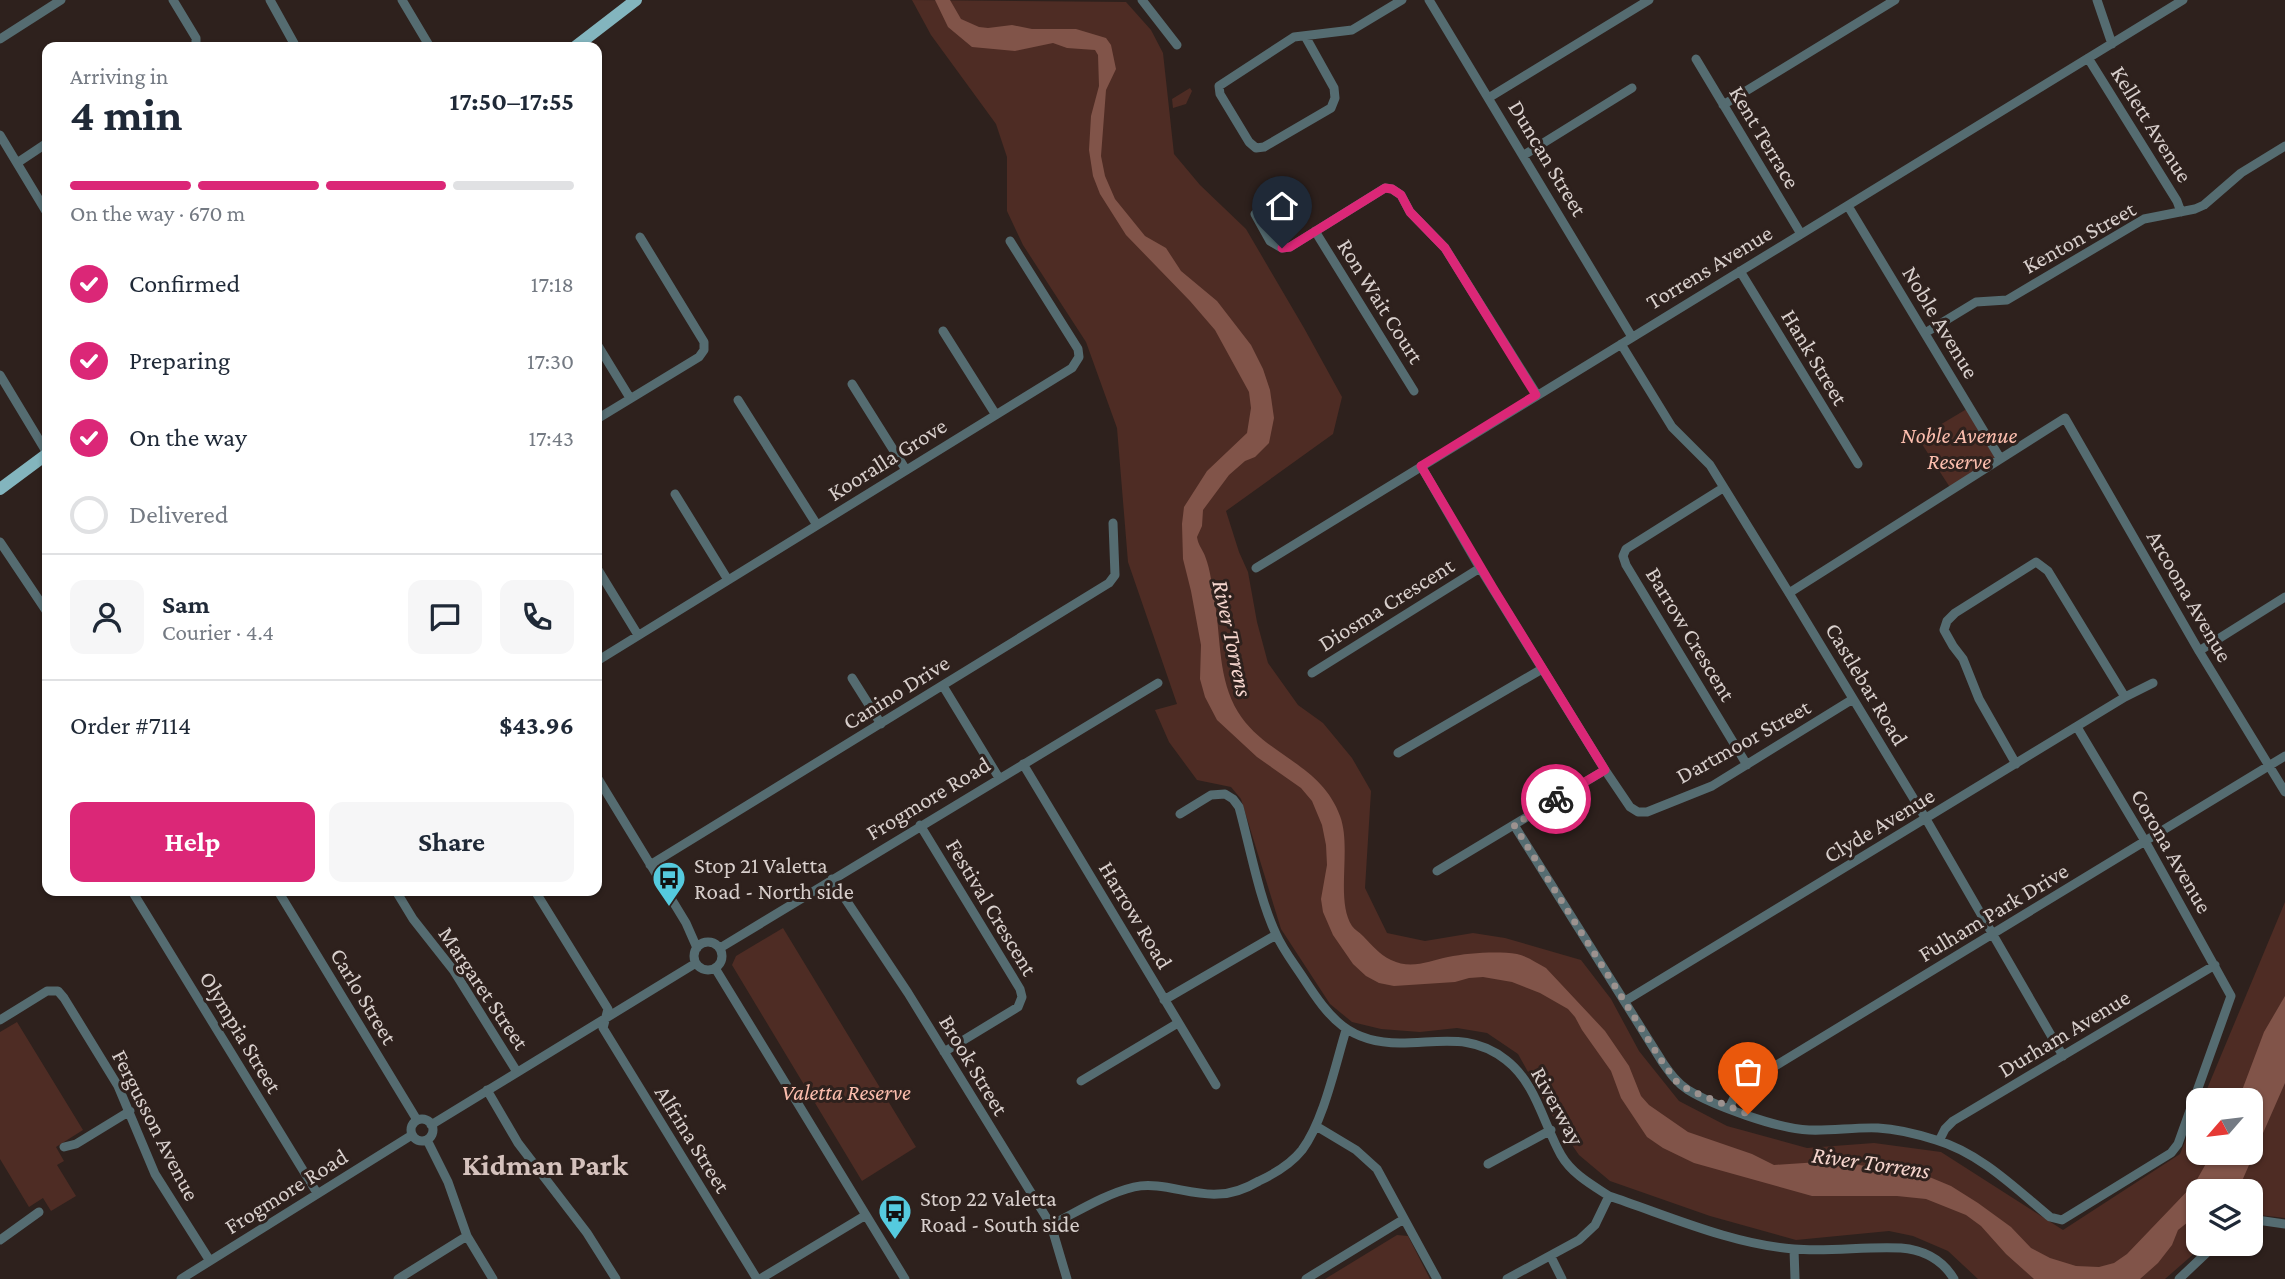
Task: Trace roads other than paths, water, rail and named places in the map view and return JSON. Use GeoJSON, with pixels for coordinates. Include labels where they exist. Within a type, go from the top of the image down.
{"type":"FeatureCollection","features":[{"type":"Feature","properties":{"kind":"main road"},"geometry":{"type":"LineString","coordinates":[[581,42],[636,0]]}},
{"type":"Feature","properties":{"kind":"main road"},"geometry":{"type":"LineString","coordinates":[[0,489],[42,458]]}},
{"type":"Feature","properties":{"kind":"street"},"geometry":{"type":"LineString","coordinates":[[0,39],[48,3],[61,0]]}},
{"type":"Feature","properties":{"kind":"street"},"geometry":{"type":"LineString","coordinates":[[173,0],[196,42]]}},
{"type":"Feature","properties":{"kind":"street"},"geometry":{"type":"LineString","coordinates":[[271,0],[293,42]]}},
{"type":"Feature","properties":{"kind":"street"},"geometry":{"type":"LineString","coordinates":[[402,0],[427,42]]}},
{"type":"Feature","properties":{"kind":"street"},"geometry":{"type":"LineString","coordinates":[[1142,0],[1177,46]]}},
{"type":"Feature","properties":{"kind":"street"},"geometry":{"type":"LineString","coordinates":[[1305,36],[1334,88],[1335,98],[1331,108],[1264,147],[1256,148],[1249,142],[1220,93],[1219,86],[1294,37],[1352,30],[1402,0]]}},
{"type":"Feature","properties":{"kind":"street","name":"Duncan Street"},"geometry":{"type":"LineString","coordinates":[[1429,0],[1490,97],[1632,337]]}},
{"type":"Feature","properties":{"kind":"street"},"geometry":{"type":"LineString","coordinates":[[1490,97],[1649,0]]}},
{"type":"Feature","properties":{"kind":"street"},"geometry":{"type":"LineString","coordinates":[[1723,105],[1895,0]]}},
{"type":"Feature","properties":{"kind":"street"},"geometry":{"type":"LineString","coordinates":[[2097,0],[2112,44]]}},
{"type":"Feature","properties":{"kind":"street","name":"Torrens Avenue"},"geometry":{"type":"LineString","coordinates":[[1256,568],[2183,0]]}},
{"type":"Feature","properties":{"kind":"street","name":"Kellett Avenue"},"geometry":{"type":"LineString","coordinates":[[2088,58],[2177,201],[2181,212]]}},
{"type":"Feature","properties":{"kind":"street","name":"Kent Terrace"},"geometry":{"type":"LineString","coordinates":[[1696,59],[1801,234]]}},
{"type":"Feature","properties":{"kind":"street"},"geometry":{"type":"LineString","coordinates":[[1524,155],[1632,88]]}},
{"type":"Feature","properties":{"kind":"street"},"geometry":{"type":"LineString","coordinates":[[0,135],[42,206]]}},
{"type":"Feature","properties":{"kind":"street","name":"Kenton Street"},"geometry":{"type":"LineString","coordinates":[[1925,333],[1976,302],[2007,300],[2144,219],[2204,205],[2241,173],[2285,146]]}},
{"type":"Feature","properties":{"kind":"street"},"geometry":{"type":"LineString","coordinates":[[17,163],[42,147]]}},
{"type":"Feature","properties":{"kind":"street"},"geometry":{"type":"LineString","coordinates":[[1255,214],[1270,241],[1282,248],[1290,247],[1385,188],[1392,189],[1401,195],[1410,212],[1445,248],[1536,395]]}},
{"type":"Feature","properties":{"kind":"street","name":"Noble Avenue"},"geometry":{"type":"LineString","coordinates":[[1848,206],[2000,458]]}},
{"type":"Feature","properties":{"kind":"street","name":"Ron Wait Court"},"geometry":{"type":"LineString","coordinates":[[1315,231],[1413,391]]}},
{"type":"Feature","properties":{"kind":"street"},"geometry":{"type":"LineString","coordinates":[[602,416],[699,357],[704,349],[704,342],[640,237]]}},
{"type":"Feature","properties":{"kind":"street","name":"Kooralla Grove"},"geometry":{"type":"LineString","coordinates":[[602,658],[1072,368],[1079,357],[1078,349],[1010,242]]}},
{"type":"Feature","properties":{"kind":"street","name":"Hank Street"},"geometry":{"type":"LineString","coordinates":[[1740,271],[1858,464]]}},
{"type":"Feature","properties":{"kind":"street"},"geometry":{"type":"LineString","coordinates":[[943,331],[996,415]]}},
{"type":"Feature","properties":{"kind":"street","name":"Castlebar Road"},"geometry":{"type":"LineString","coordinates":[[1620,344],[1672,427],[1710,465],[1926,819],[2063,1056]]}},
{"type":"Feature","properties":{"kind":"street"},"geometry":{"type":"LineString","coordinates":[[602,352],[630,398]]}},
{"type":"Feature","properties":{"kind":"street"},"geometry":{"type":"LineString","coordinates":[[0,375],[42,446]]}},
{"type":"Feature","properties":{"kind":"street"},"geometry":{"type":"LineString","coordinates":[[852,384],[906,470]]}},
{"type":"Feature","properties":{"kind":"street"},"geometry":{"type":"LineString","coordinates":[[738,400],[817,525]]}},
{"type":"Feature","properties":{"kind":"street","name":"Arcoona Avenue"},"geometry":{"type":"LineString","coordinates":[[2000,458],[2065,418],[2199,651],[2285,792]]}},
{"type":"Feature","properties":{"kind":"street"},"geometry":{"type":"LineString","coordinates":[[1789,593],[2000,458]]}},
{"type":"Feature","properties":{"kind":"street","name":"Dartmoor Street"},"geometry":{"type":"LineString","coordinates":[[1421,466],[1480,568],[1605,770],[1630,807],[1638,812],[1647,812],[1712,786],[1853,699]]}},
{"type":"Feature","properties":{"kind":"street","name":"Barrow Crescent"},"geometry":{"type":"LineString","coordinates":[[1723,488],[1626,549],[1623,556],[1747,765]]}},
{"type":"Feature","properties":{"kind":"street"},"geometry":{"type":"LineString","coordinates":[[675,494],[728,580]]}},
{"type":"Feature","properties":{"kind":"street","name":"Canino Drive"},"geometry":{"type":"LineString","coordinates":[[650,865],[1109,583],[1115,575],[1113,523]]}},
{"type":"Feature","properties":{"kind":"street"},"geometry":{"type":"LineString","coordinates":[[0,542],[42,605]]}},
{"type":"Feature","properties":{"kind":"street"},"geometry":{"type":"LineString","coordinates":[[2016,764],[1979,699],[1964,659],[1944,630],[1947,621],[1955,613],[2036,562],[2048,571],[2125,697]]}},
{"type":"Feature","properties":{"kind":"street","name":"Diosma Crescent"},"geometry":{"type":"LineString","coordinates":[[1312,673],[1480,568]]}},
{"type":"Feature","properties":{"kind":"street"},"geometry":{"type":"LineString","coordinates":[[602,576],[638,635]]}},
{"type":"Feature","properties":{"kind":"street"},"geometry":{"type":"LineString","coordinates":[[2199,651],[2285,597]]}},
{"type":"Feature","properties":{"kind":"street"},"geometry":{"type":"LineString","coordinates":[[1398,753],[1542,669]]}},
{"type":"Feature","properties":{"kind":"street"},"geometry":{"type":"LineString","coordinates":[[852,678],[881,724]]}},
{"type":"Feature","properties":{"kind":"street","name":"Frogmore Road"},"geometry":{"type":"LineString","coordinates":[[720,948],[1158,683]]}},
{"type":"Feature","properties":{"kind":"street","name":"Clyde Avenue"},"geometry":{"type":"LineString","coordinates":[[1625,1000],[2125,697],[2153,683]]}},
{"type":"Feature","properties":{"kind":"street"},"geometry":{"type":"LineString","coordinates":[[943,686],[999,778]]}},
{"type":"Feature","properties":{"kind":"street","name":"Corona Avenue"},"geometry":{"type":"LineString","coordinates":[[1939,1141],[1962,1150],[1990,1168],[2050,1217],[2056,1220],[2068,1218],[2171,1153],[2178,1144],[2231,996],[2145,841],[2077,727]]}},
{"type":"Feature","properties":{"kind":"street","name":"Fulham Park Drive"},"geometry":{"type":"LineString","coordinates":[[1729,1108],[1739,1088],[2285,756]]}},
{"type":"Feature","properties":{"kind":"street","name":"Harrow Road"},"geometry":{"type":"LineString","coordinates":[[1023,764],[1216,1085]]}},
{"type":"Feature","properties":{"kind":"street"},"geometry":{"type":"LineString","coordinates":[[1437,871],[1605,770]]}},
{"type":"Feature","properties":{"kind":"street"},"geometry":{"type":"LineString","coordinates":[[602,785],[700,945]]}},
{"type":"Feature","properties":{"kind":"street","name":"Riverway"},"geometry":{"type":"LineString","coordinates":[[1180,814],[1212,795],[1225,794],[1234,799],[1239,807],[1276,935],[1321,1005],[1346,1030],[1372,1042],[1470,1042],[1492,1049],[1526,1079],[1562,1156],[1572,1169],[1592,1186],[1609,1196],[1728,1236],[1794,1249],[1903,1248],[1921,1252],[1941,1262],[1954,1279]]}},
{"type":"Feature","properties":{"kind":"street","name":"Festival Crescent"},"geometry":{"type":"LineString","coordinates":[[920,825],[1020,989],[1022,997],[1018,1007],[944,1052]]}},
{"type":"Feature","properties":{"kind":"street"},"geometry":{"type":"LineString","coordinates":[[1514,825],[1676,1081],[1689,1090],[1729,1108],[1787,1128],[1879,1128],[1939,1141]]}},
{"type":"Feature","properties":{"kind":"street","name":"Brook Street"},"geometry":{"type":"LineString","coordinates":[[832,879],[944,1052],[1051,1225],[1066,1277]]}},
{"type":"Feature","properties":{"kind":"street","name":"Olympia Street"},"geometry":{"type":"LineString","coordinates":[[135,896],[317,1193]]}},
{"type":"Feature","properties":{"kind":"street","name":"Carlo Street"},"geometry":{"type":"LineString","coordinates":[[281,896],[417,1120]]}},
{"type":"Feature","properties":{"kind":"street","name":"Margaret Street"},"geometry":{"type":"LineString","coordinates":[[399,896],[413,919],[454,971],[517,1072]]}},
{"type":"Feature","properties":{"kind":"street","name":"Alfrina Street"},"geometry":{"type":"LineString","coordinates":[[538,896],[608,1009],[603,1028],[758,1279]]}},
{"type":"Feature","properties":{"kind":"street"},"geometry":{"type":"LineString","coordinates":[[1164,1000],[1276,935]]}},
{"type":"Feature","properties":{"kind":"street"},"geometry":{"type":"LineString","coordinates":[[715,943],[720,948],[722,958],[715,968],[706,970],[696,963],[694,953],[700,945],[715,943]]}},
{"type":"Feature","properties":{"kind":"street"},"geometry":{"type":"LineString","coordinates":[[431,1125],[696,963]]}},
{"type":"Feature","properties":{"kind":"street","name":"Durham Avenue"},"geometry":{"type":"LineString","coordinates":[[1939,1141],[1953,1121],[2215,965]]}},
{"type":"Feature","properties":{"kind":"street"},"geometry":{"type":"LineString","coordinates":[[715,968],[905,1279]]}},
{"type":"Feature","properties":{"kind":"street","name":"Fergusson Avenue"},"geometry":{"type":"LineString","coordinates":[[0,1020],[47,991],[58,991],[113,1077],[155,1174],[210,1261]]}},
{"type":"Feature","properties":{"kind":"street"},"geometry":{"type":"LineString","coordinates":[[1081,1081],[1178,1023]]}},
{"type":"Feature","properties":{"kind":"street"},"geometry":{"type":"LineString","coordinates":[[1051,1225],[1116,1193],[1135,1187],[1151,1186],[1196,1195],[1222,1194],[1247,1188],[1289,1164],[1301,1151],[1315,1126],[1346,1030]]}},
{"type":"Feature","properties":{"kind":"street"},"geometry":{"type":"LineString","coordinates":[[488,1090],[518,1143],[587,1233],[616,1279]]}},
{"type":"Feature","properties":{"kind":"street"},"geometry":{"type":"LineString","coordinates":[[64,1147],[76,1144],[130,1111]]}},
{"type":"Feature","properties":{"kind":"street"},"geometry":{"type":"LineString","coordinates":[[417,1120],[425,1120],[431,1125],[433,1134],[427,1140],[418,1141],[412,1135],[411,1127],[417,1120]]}},
{"type":"Feature","properties":{"kind":"street"},"geometry":{"type":"LineString","coordinates":[[1315,1126],[1356,1150],[1377,1169],[1437,1279]]}},
{"type":"Feature","properties":{"kind":"street"},"geometry":{"type":"LineString","coordinates":[[1488,1164],[1550,1130]]}},
{"type":"Feature","properties":{"kind":"street","name":"Frogmore Road"},"geometry":{"type":"LineString","coordinates":[[181,1279],[412,1135]]}},
{"type":"Feature","properties":{"kind":"street"},"geometry":{"type":"LineString","coordinates":[[427,1140],[448,1182],[467,1236],[493,1279]]}},
{"type":"Feature","properties":{"kind":"street"},"geometry":{"type":"LineString","coordinates":[[1507,1279],[1579,1240],[1595,1225],[1609,1196]]}},
{"type":"Feature","properties":{"kind":"street"},"geometry":{"type":"LineString","coordinates":[[0,1240],[39,1212]]}},
{"type":"Feature","properties":{"kind":"street"},"geometry":{"type":"LineString","coordinates":[[758,1279],[866,1215]]}},
{"type":"Feature","properties":{"kind":"street"},"geometry":{"type":"LineString","coordinates":[[1306,1279],[1404,1219]]}},
{"type":"Feature","properties":{"kind":"street"},"geometry":{"type":"LineString","coordinates":[[2263,1221],[2285,1224]]}},
{"type":"Feature","properties":{"kind":"street"},"geometry":{"type":"LineString","coordinates":[[398,1279],[467,1236]]}},
{"type":"Feature","properties":{"kind":"street"},"geometry":{"type":"LineString","coordinates":[[1794,1249],[1795,1279]]}},
{"type":"Feature","properties":{"kind":"street"},"geometry":{"type":"LineString","coordinates":[[2179,1279],[2203,1256]]}},
{"type":"Feature","properties":{"kind":"street"},"geometry":{"type":"LineString","coordinates":[[1551,1257],[1562,1279]]}},
{"type":"Feature","properties":{"kind":"street"},"geometry":{"type":"LineString","coordinates":[[1055,1279],[1066,1277]]}},
{"type":"Feature","properties":{"kind":"place","name":"Stop 21 Valetta Road - North side"},"geometry":{"type":"Point","coordinates":[669,908]}},
{"type":"Feature","properties":{"kind":"place","name":"Stop 22 Valetta Road - South side"},"geometry":{"type":"Point","coordinates":[895,1241]}},
{"type":"Feature","properties":{"kind":"district","name":"Kidman Park"},"geometry":{"type":"Point","coordinates":[545,1164]}},
{"type":"Feature","properties":{"kind":"park label","name":"Noble Avenue Reserve"},"geometry":{"type":"Point","coordinates":[1959,448]}},
{"type":"Feature","properties":{"kind":"park label","name":"Valetta Reserve"},"geometry":{"type":"Point","coordinates":[846,1092]}},
{"type":"Feature","properties":{"kind":"water label","name":"River Torrens"},"geometry":{"type":"Point","coordinates":[1233,638]}},
{"type":"Feature","properties":{"kind":"water label","name":"River Torrens"},"geometry":{"type":"Point","coordinates":[1871,1162]}}]}
